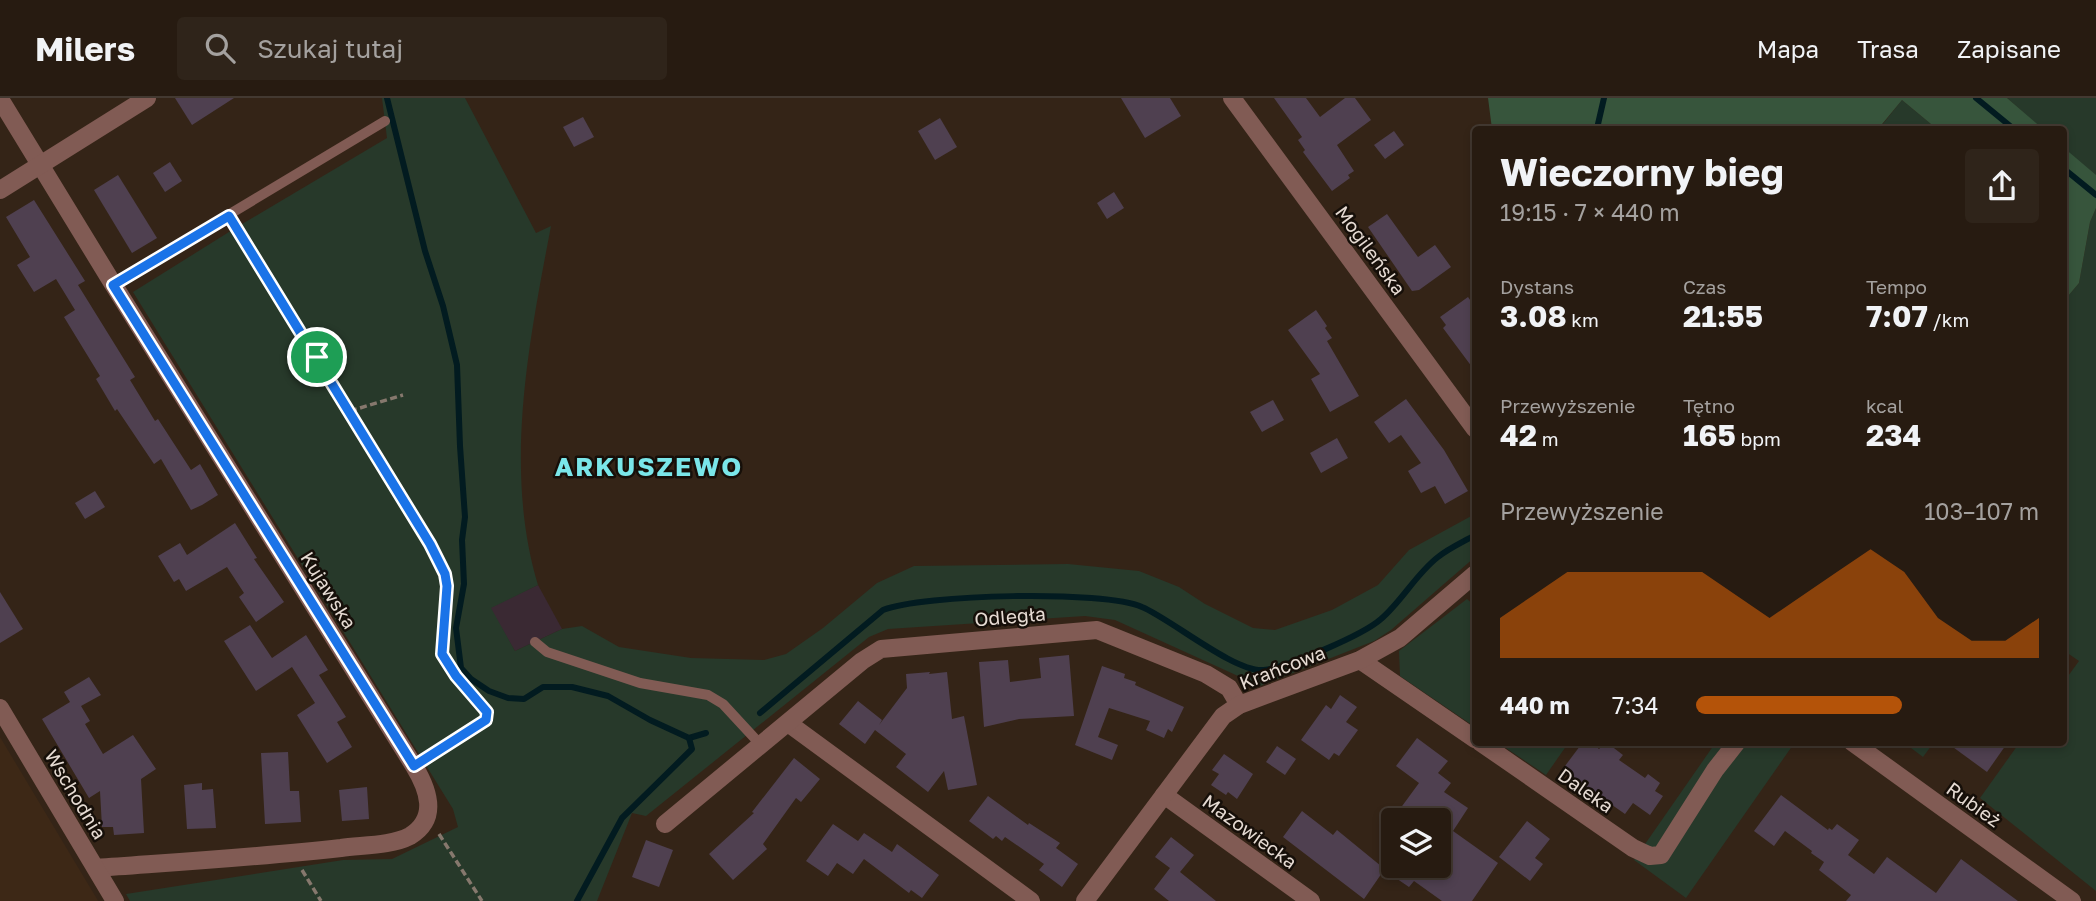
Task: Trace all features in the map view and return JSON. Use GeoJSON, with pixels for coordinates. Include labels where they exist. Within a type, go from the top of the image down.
{"type":"FeatureCollection","features":[{"type":"Feature","properties":{"kind":"street"},"geometry":{"type":"LineString","coordinates":[[0,190],[147,98]]}},
{"type":"Feature","properties":{"kind":"street","name":"Mogileńska"},"geometry":{"type":"LineString","coordinates":[[1232,98],[1472,425]]}},
{"type":"Feature","properties":{"kind":"street","name":"Kujawska"},"geometry":{"type":"LineString","coordinates":[[0,99],[414,766],[430,801],[425,820]]}},
{"type":"Feature","properties":{"kind":"street","name":"Krańcowa"},"geometry":{"type":"LineString","coordinates":[[1085,901],[1223,716],[1239,705],[1360,660],[1400,638],[1472,577]]}},
{"type":"Feature","properties":{"kind":"street","name":"Odległa"},"geometry":{"type":"LineString","coordinates":[[664,824],[862,661],[881,649],[1097,629],[1206,674],[1229,688],[1239,705]]}},
{"type":"Feature","properties":{"kind":"street"},"geometry":{"type":"LineString","coordinates":[[1360,660],[1472,737]]}},
{"type":"Feature","properties":{"kind":"street","name":"Wschodnia"},"geometry":{"type":"LineString","coordinates":[[0,708],[115,901]]}},
{"type":"Feature","properties":{"kind":"street"},"geometry":{"type":"LineString","coordinates":[[788,723],[1031,901]]}},
{"type":"Feature","properties":{"kind":"street","name":"Daleka"},"geometry":{"type":"LineString","coordinates":[[1486,746],[1633,848],[1650,856],[1661,855],[1734,746]]}},
{"type":"Feature","properties":{"kind":"street","name":"Rubież"},"geometry":{"type":"LineString","coordinates":[[1858,746],[2072,901]]}},
{"type":"Feature","properties":{"kind":"street","name":"Mazowiecka"},"geometry":{"type":"LineString","coordinates":[[1164,795],[1311,901]]}},
{"type":"Feature","properties":{"kind":"street"},"geometry":{"type":"LineString","coordinates":[[96,868],[290,854],[389,842],[410,835],[425,820]]}},
{"type":"Feature","properties":{"kind":"lane"},"geometry":{"type":"LineString","coordinates":[[113,285],[385,121]]}},
{"type":"Feature","properties":{"kind":"lane"},"geometry":{"type":"LineString","coordinates":[[535,642],[547,652],[640,683],[708,695],[723,704],[761,745]]}},
{"type":"Feature","properties":{"kind":"path"},"geometry":{"type":"LineString","coordinates":[[229,216],[430,544],[445,574],[447,586],[442,654],[456,676],[487,712],[486,720],[414,766]]}},
{"type":"Feature","properties":{"kind":"path"},"geometry":{"type":"LineString","coordinates":[[349,411],[402,395]]}},
{"type":"Feature","properties":{"kind":"path"},"geometry":{"type":"LineString","coordinates":[[425,820],[441,836],[482,901]]}},
{"type":"Feature","properties":{"kind":"path"},"geometry":{"type":"LineString","coordinates":[[290,854],[321,901]]}},
{"type":"Feature","properties":{"kind":"shaded area"},"geometry":{"type":"Polygon","coordinates":[[[538,585],[562,629],[515,651],[489,608],[538,585]]]}},
{"type":"Feature","properties":{"kind":"shaded area"},"geometry":{"type":"Polygon","coordinates":[[[0,737],[97,899],[98,901],[0,901],[0,737]]]}},
{"type":"Feature","properties":{"kind":"green space"},"geometry":{"type":"Polygon","coordinates":[[[382,98],[465,98],[536,233],[551,226],[528,360],[521,451],[522,496],[538,585],[491,608],[515,651],[562,629],[582,626],[619,647],[691,658],[764,660],[786,654],[823,628],[877,583],[914,566],[1068,564],[1139,571],[1179,587],[1205,604],[1253,628],[1275,630],[1332,610],[1378,585],[1409,550],[1472,516],[1472,560],[1391,630],[1374,641],[1260,686],[1115,620],[1085,616],[888,629],[869,637],[646,816],[632,813],[597,901],[130,901],[126,894],[343,860],[392,859],[458,827],[453,809],[133,292],[387,138],[382,98]]]}},
{"type":"Feature","properties":{"kind":"green space"},"geometry":{"type":"Polygon","coordinates":[[[1488,98],[2007,98],[2040,126],[1933,126],[1902,100],[1880,126],[1492,126],[1488,98]]]}},
{"type":"Feature","properties":{"kind":"green space"},"geometry":{"type":"Polygon","coordinates":[[[2007,98],[2096,98],[2096,177],[2067,152],[2067,126],[2039,126],[2007,98]]]}},
{"type":"Feature","properties":{"kind":"green space"},"geometry":{"type":"Polygon","coordinates":[[[1902,100],[1933,126],[1881,126],[1902,100]]]}},
{"type":"Feature","properties":{"kind":"green space"},"geometry":{"type":"Polygon","coordinates":[[[2067,150],[2096,175],[2096,208],[2090,222],[2079,283],[2067,297],[2067,150]]]}},
{"type":"Feature","properties":{"kind":"green space"},"geometry":{"type":"Polygon","coordinates":[[[2096,208],[2096,891],[1980,798],[2017,746],[2067,746],[2067,678],[2079,661],[2067,653],[2067,297],[2079,283],[2090,222],[2096,208]]]}},
{"type":"Feature","properties":{"kind":"green space"},"geometry":{"type":"Polygon","coordinates":[[[1467,599],[1472,603],[1472,725],[1400,676],[1399,651],[1467,599]]]}},
{"type":"Feature","properties":{"kind":"green space"},"geometry":{"type":"Polygon","coordinates":[[[1503,746],[1566,746],[1546,775],[1503,746]]]}},
{"type":"Feature","properties":{"kind":"green space"},"geometry":{"type":"Polygon","coordinates":[[[1713,746],[1792,746],[1686,898],[1634,860],[1713,746]]]}},
{"type":"Feature","properties":{"kind":"green space"},"geometry":{"type":"Polygon","coordinates":[[[1908,746],[1931,746],[1923,757],[1908,746]]]}},
{"type":"Feature","properties":{"kind":"building"},"geometry":{"type":"Polygon","coordinates":[[[175,98],[234,98],[192,125],[175,98]]]}},
{"type":"Feature","properties":{"kind":"building"},"geometry":{"type":"Polygon","coordinates":[[[1121,98],[1170,98],[1181,116],[1145,138],[1121,98]]]}},
{"type":"Feature","properties":{"kind":"building"},"geometry":{"type":"Polygon","coordinates":[[[1274,98],[1306,98],[1320,117],[1345,98],[1355,98],[1371,120],[1337,145],[1354,171],[1348,175],[1350,178],[1332,191],[1303,152],[1305,150],[1298,140],[1302,137],[1274,98]]]}},
{"type":"Feature","properties":{"kind":"building"},"geometry":{"type":"Polygon","coordinates":[[[583,117],[594,137],[574,147],[563,127],[583,117]]]}},
{"type":"Feature","properties":{"kind":"building"},"geometry":{"type":"Polygon","coordinates":[[[940,118],[957,147],[935,160],[918,131],[940,118]]]}},
{"type":"Feature","properties":{"kind":"building"},"geometry":{"type":"Polygon","coordinates":[[[1394,131],[1404,145],[1385,159],[1374,145],[1394,131]]]}},
{"type":"Feature","properties":{"kind":"building"},"geometry":{"type":"Polygon","coordinates":[[[170,162],[182,181],[165,192],[153,173],[170,162]]]}},
{"type":"Feature","properties":{"kind":"building"},"geometry":{"type":"Polygon","coordinates":[[[118,175],[157,238],[132,253],[94,190],[118,175]]]}},
{"type":"Feature","properties":{"kind":"building"},"geometry":{"type":"Polygon","coordinates":[[[1114,192],[1124,208],[1107,219],[1097,203],[1114,192]]]}},
{"type":"Feature","properties":{"kind":"building"},"geometry":{"type":"Polygon","coordinates":[[[34,200],[85,281],[78,285],[135,377],[130,380],[155,421],[158,419],[191,470],[200,464],[218,495],[202,505],[191,510],[161,459],[154,464],[117,409],[115,411],[96,379],[100,376],[64,317],[75,310],[56,279],[34,292],[17,265],[30,257],[6,217],[34,200]]]}},
{"type":"Feature","properties":{"kind":"building"},"geometry":{"type":"Polygon","coordinates":[[[1387,214],[1418,257],[1435,245],[1451,267],[1419,290],[1412,291],[1368,227],[1387,214]]]}},
{"type":"Feature","properties":{"kind":"building"},"geometry":{"type":"Polygon","coordinates":[[[1468,297],[1472,303],[1472,367],[1443,328],[1446,325],[1440,317],[1468,297]]]}},
{"type":"Feature","properties":{"kind":"building"},"geometry":{"type":"Polygon","coordinates":[[[1316,310],[1332,338],[1327,341],[1359,396],[1330,412],[1311,379],[1320,374],[1288,330],[1316,310]]]}},
{"type":"Feature","properties":{"kind":"building"},"geometry":{"type":"Polygon","coordinates":[[[1406,399],[1444,450],[1468,491],[1445,504],[1435,486],[1421,493],[1408,471],[1421,463],[1401,435],[1389,443],[1374,422],[1406,399]]]}},
{"type":"Feature","properties":{"kind":"building"},"geometry":{"type":"Polygon","coordinates":[[[1273,400],[1284,420],[1262,432],[1250,412],[1273,400]]]}},
{"type":"Feature","properties":{"kind":"building"},"geometry":{"type":"Polygon","coordinates":[[[1337,438],[1348,458],[1321,473],[1310,453],[1337,438]]]}},
{"type":"Feature","properties":{"kind":"building"},"geometry":{"type":"Polygon","coordinates":[[[95,491],[105,507],[85,519],[75,503],[95,491]]]}},
{"type":"Feature","properties":{"kind":"building"},"geometry":{"type":"Polygon","coordinates":[[[235,523],[257,558],[254,559],[284,602],[256,622],[239,597],[244,593],[227,567],[186,591],[179,579],[174,582],[158,556],[180,543],[187,555],[235,523]]]}},
{"type":"Feature","properties":{"kind":"building"},"geometry":{"type":"Polygon","coordinates":[[[0,592],[23,629],[0,643],[0,592]]]}},
{"type":"Feature","properties":{"kind":"building"},"geometry":{"type":"Polygon","coordinates":[[[250,625],[272,658],[306,635],[328,670],[319,675],[346,717],[337,722],[352,747],[327,763],[297,715],[315,703],[292,667],[256,691],[224,641],[250,625]]]}},
{"type":"Feature","properties":{"kind":"building"},"geometry":{"type":"Polygon","coordinates":[[[1069,655],[1074,716],[1019,719],[984,727],[979,662],[1008,660],[1010,682],[1041,678],[1039,658],[1069,655]]]}},
{"type":"Feature","properties":{"kind":"building"},"geometry":{"type":"Polygon","coordinates":[[[1102,666],[1125,674],[1124,678],[1136,682],[1135,685],[1184,707],[1172,732],[1168,729],[1164,738],[1146,730],[1150,721],[1109,708],[1098,737],[1118,745],[1112,760],[1075,745],[1102,666]]]}},
{"type":"Feature","properties":{"kind":"building"},"geometry":{"type":"Polygon","coordinates":[[[930,672],[929,674],[947,672],[952,719],[964,716],[977,785],[948,790],[944,771],[928,792],[896,767],[906,754],[875,730],[865,744],[839,724],[858,701],[882,720],[879,725],[907,688],[906,674],[930,672]]]}},
{"type":"Feature","properties":{"kind":"building"},"geometry":{"type":"Polygon","coordinates":[[[89,677],[101,695],[81,706],[90,721],[85,724],[103,754],[133,735],[156,769],[141,779],[144,833],[114,835],[113,827],[102,827],[100,791],[89,798],[42,719],[70,702],[64,692],[89,677]]]}},
{"type":"Feature","properties":{"kind":"building"},"geometry":{"type":"Polygon","coordinates":[[[1340,695],[1357,707],[1346,722],[1358,730],[1339,756],[1334,753],[1329,760],[1301,740],[1326,705],[1331,709],[1340,695]]]}},
{"type":"Feature","properties":{"kind":"building"},"geometry":{"type":"Polygon","coordinates":[[[1417,738],[1448,761],[1438,773],[1451,783],[1444,792],[1468,808],[1453,831],[1498,863],[1472,901],[1442,901],[1414,881],[1409,887],[1396,878],[1451,878],[1451,808],[1401,808],[1419,783],[1396,766],[1417,738]]]}},
{"type":"Feature","properties":{"kind":"building"},"geometry":{"type":"Polygon","coordinates":[[[1277,746],[1296,759],[1285,775],[1266,762],[1277,746]]]}},
{"type":"Feature","properties":{"kind":"building"},"geometry":{"type":"Polygon","coordinates":[[[1580,746],[1595,746],[1599,749],[1602,746],[1611,746],[1623,755],[1619,760],[1645,778],[1648,774],[1660,783],[1655,791],[1663,796],[1650,815],[1633,803],[1625,814],[1562,770],[1580,746]]]}},
{"type":"Feature","properties":{"kind":"building"},"geometry":{"type":"Polygon","coordinates":[[[1951,746],[2005,746],[1987,772],[1951,746]]]}},
{"type":"Feature","properties":{"kind":"building"},"geometry":{"type":"Polygon","coordinates":[[[288,752],[290,791],[299,791],[301,822],[265,824],[261,753],[288,752]]]}},
{"type":"Feature","properties":{"kind":"building"},"geometry":{"type":"Polygon","coordinates":[[[1224,754],[1253,774],[1237,799],[1211,785],[1219,774],[1212,770],[1224,754]]]}},
{"type":"Feature","properties":{"kind":"building"},"geometry":{"type":"Polygon","coordinates":[[[794,758],[820,779],[801,802],[796,798],[763,844],[767,849],[733,880],[709,854],[754,813],[752,812],[794,758]]]}},
{"type":"Feature","properties":{"kind":"building"},"geometry":{"type":"Polygon","coordinates":[[[202,783],[202,790],[213,789],[216,828],[187,829],[184,785],[202,783]]]}},
{"type":"Feature","properties":{"kind":"building"},"geometry":{"type":"Polygon","coordinates":[[[367,787],[369,819],[342,821],[339,790],[367,787]]]}},
{"type":"Feature","properties":{"kind":"building"},"geometry":{"type":"Polygon","coordinates":[[[1781,795],[1828,830],[1832,830],[1837,824],[1859,840],[1848,855],[1874,874],[1887,857],[1936,893],[1961,859],[2018,901],[1846,901],[1851,895],[1819,870],[1824,862],[1811,853],[1812,851],[1785,831],[1774,846],[1754,831],[1781,795]]]}},
{"type":"Feature","properties":{"kind":"building"},"geometry":{"type":"Polygon","coordinates":[[[988,796],[1028,825],[1029,823],[1060,843],[1056,848],[1078,864],[1062,887],[1039,870],[1044,864],[1005,837],[1002,841],[996,836],[993,839],[969,821],[988,796]]]}},
{"type":"Feature","properties":{"kind":"building"},"geometry":{"type":"Polygon","coordinates":[[[1302,811],[1333,835],[1337,830],[1381,866],[1381,874],[1364,899],[1283,837],[1302,811]]]}},
{"type":"Feature","properties":{"kind":"building"},"geometry":{"type":"Polygon","coordinates":[[[1527,821],[1550,839],[1535,858],[1543,864],[1530,881],[1499,857],[1527,821]]]}},
{"type":"Feature","properties":{"kind":"building"},"geometry":{"type":"Polygon","coordinates":[[[833,824],[858,841],[864,833],[892,852],[897,844],[939,875],[922,898],[911,890],[909,893],[864,859],[853,874],[837,863],[828,876],[806,861],[833,824]]]}},
{"type":"Feature","properties":{"kind":"building"},"geometry":{"type":"Polygon","coordinates":[[[1171,837],[1194,855],[1180,872],[1216,901],[1169,901],[1154,889],[1170,868],[1155,857],[1171,837]]]}},
{"type":"Feature","properties":{"kind":"building"},"geometry":{"type":"Polygon","coordinates":[[[646,840],[673,850],[659,887],[632,877],[646,840]]]}},
{"type":"Feature","properties":{"kind":"waterway"},"geometry":{"type":"LineString","coordinates":[[387,98],[457,365],[465,517],[462,540],[464,584],[456,628],[461,668],[471,679],[489,691],[508,698],[524,699],[543,687],[572,687],[608,696],[689,738],[706,733]]}},
{"type":"Feature","properties":{"kind":"waterway"},"geometry":{"type":"LineString","coordinates":[[1598,126],[1604,98]]}},
{"type":"Feature","properties":{"kind":"waterway"},"geometry":{"type":"LineString","coordinates":[[1976,98],[2010,126]]}},
{"type":"Feature","properties":{"kind":"waterway"},"geometry":{"type":"LineString","coordinates":[[2067,171],[2096,195]]}},
{"type":"Feature","properties":{"kind":"waterway"},"geometry":{"type":"LineString","coordinates":[[760,713],[883,610],[934,600],[1054,596],[1122,602],[1154,613],[1237,663],[1252,669],[1275,668],[1325,649],[1372,626],[1389,612],[1430,564],[1472,537]]}},
{"type":"Feature","properties":{"kind":"waterway"},"geometry":{"type":"LineString","coordinates":[[577,901],[622,818],[692,749],[689,738]]}},
{"type":"Feature","properties":{"kind":"district","name":"ARKUSZEWO"},"geometry":{"type":"Point","coordinates":[649,466]}},
{"type":"Feature","properties":{"kind":"route"},"geometry":{"type":"LineString","coordinates":[[229,216],[317,357],[430,544],[445,574],[447,586],[442,654],[456,676],[487,712],[486,720],[414,766],[113,285],[229,216]]}}]}
